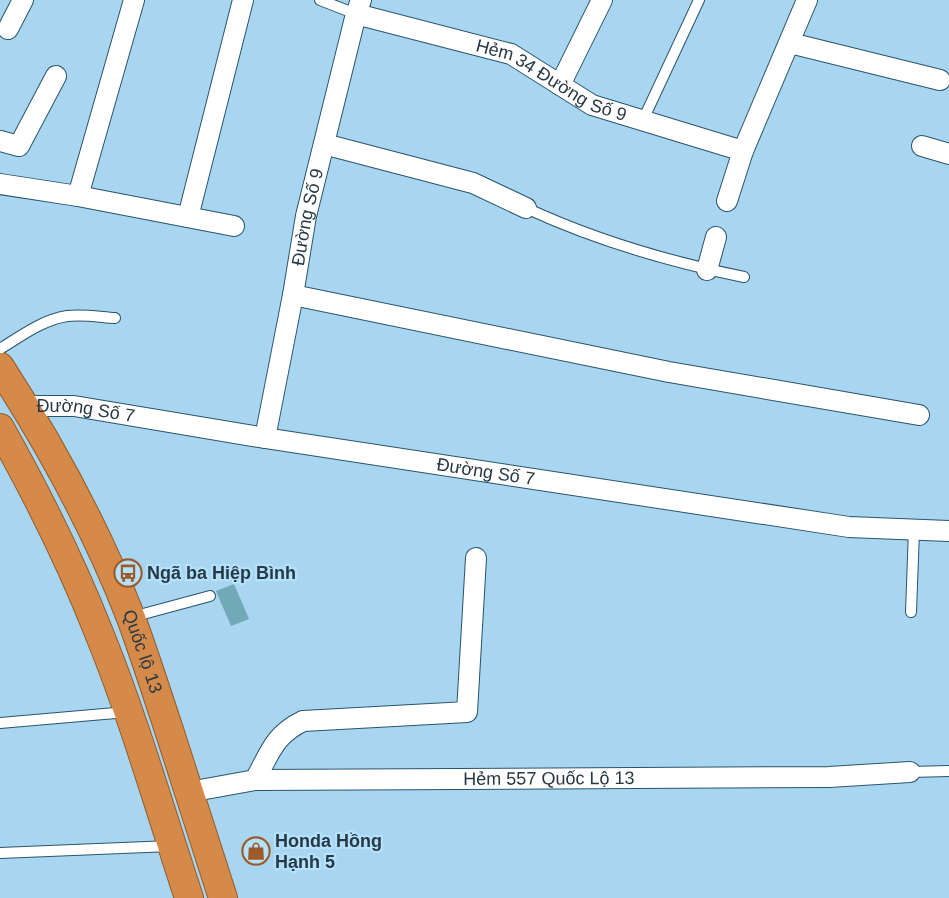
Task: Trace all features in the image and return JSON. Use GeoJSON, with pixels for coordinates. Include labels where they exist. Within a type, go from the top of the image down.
{"type":"FeatureCollection","features":[{"type":"Feature","properties":{"kind":"highway","name":"Quốc lộ 13"},"geometry":{"type":"LineString","coordinates":[[0,367],[25,406],[100,545],[131,618],[223,898]]}},
{"type":"Feature","properties":{"kind":"highway","name":"Quốc lộ 13"},"geometry":{"type":"LineString","coordinates":[[2,437],[45,512],[73,571],[99,633],[128,712],[189,898]]}},
{"type":"Feature","properties":{"kind":"street"},"geometry":{"type":"LineString","coordinates":[[8,29],[23,0]]}},
{"type":"Feature","properties":{"kind":"street"},"geometry":{"type":"LineString","coordinates":[[78,196],[134,0]]}},
{"type":"Feature","properties":{"kind":"street"},"geometry":{"type":"LineString","coordinates":[[188,217],[242,0]]}},
{"type":"Feature","properties":{"kind":"street"},"geometry":{"type":"LineString","coordinates":[[560,85],[602,0]]}},
{"type":"Feature","properties":{"kind":"street"},"geometry":{"type":"LineString","coordinates":[[727,201],[743,152],[807,0]]}},
{"type":"Feature","properties":{"kind":"street","name":"Hẻm 34 Đường Số 9"},"geometry":{"type":"LineString","coordinates":[[359,7],[511,54],[592,105],[743,152]]}},
{"type":"Feature","properties":{"kind":"street","name":"Đường Số 9"},"geometry":{"type":"LineString","coordinates":[[265,438],[293,295],[306,216],[359,7]]}},
{"type":"Feature","properties":{"kind":"street"},"geometry":{"type":"LineString","coordinates":[[790,43],[940,80]]}},
{"type":"Feature","properties":{"kind":"street"},"geometry":{"type":"LineString","coordinates":[[0,141],[19,146],[56,76]]}},
{"type":"Feature","properties":{"kind":"street"},"geometry":{"type":"LineString","coordinates":[[324,144],[473,183],[526,208]]}},
{"type":"Feature","properties":{"kind":"street"},"geometry":{"type":"LineString","coordinates":[[922,146],[949,154]]}},
{"type":"Feature","properties":{"kind":"street"},"geometry":{"type":"LineString","coordinates":[[0,184],[78,196],[234,226]]}},
{"type":"Feature","properties":{"kind":"street"},"geometry":{"type":"LineString","coordinates":[[707,270],[716,238]]}},
{"type":"Feature","properties":{"kind":"street"},"geometry":{"type":"LineString","coordinates":[[293,295],[669,372],[919,415]]}},
{"type":"Feature","properties":{"kind":"street","name":"Đường Số 7"},"geometry":{"type":"LineString","coordinates":[[25,406],[74,406],[265,438],[849,527],[949,531]]}},
{"type":"Feature","properties":{"kind":"street"},"geometry":{"type":"LineString","coordinates":[[255,780],[278,739],[289,728],[303,721],[467,712],[476,558]]}},
{"type":"Feature","properties":{"kind":"street","name":"Hẻm 557 Quốc Lộ 13"},"geometry":{"type":"LineString","coordinates":[[189,792],[255,780],[819,777],[910,772]]}},
{"type":"Feature","properties":{"kind":"lane"},"geometry":{"type":"LineString","coordinates":[[320,0],[359,7]]}},
{"type":"Feature","properties":{"kind":"lane"},"geometry":{"type":"LineString","coordinates":[[643,120],[699,0]]}},
{"type":"Feature","properties":{"kind":"lane"},"geometry":{"type":"LineString","coordinates":[[526,208],[554,221],[652,255],[707,270],[744,277]]}},
{"type":"Feature","properties":{"kind":"lane"},"geometry":{"type":"LineString","coordinates":[[0,350],[38,326],[53,320],[69,316],[115,318]]}},
{"type":"Feature","properties":{"kind":"lane"},"geometry":{"type":"LineString","coordinates":[[911,612],[914,530]]}},
{"type":"Feature","properties":{"kind":"lane"},"geometry":{"type":"LineString","coordinates":[[131,618],[210,596]]}},
{"type":"Feature","properties":{"kind":"lane"},"geometry":{"type":"LineString","coordinates":[[0,723],[128,712]]}},
{"type":"Feature","properties":{"kind":"lane"},"geometry":{"type":"LineString","coordinates":[[910,772],[949,771]]}},
{"type":"Feature","properties":{"kind":"lane"},"geometry":{"type":"LineString","coordinates":[[0,853],[172,846]]}},
{"type":"Feature","properties":{"kind":"building"},"geometry":{"type":"Polygon","coordinates":[[[234,584],[249,619],[231,626],[216,591],[234,584]]]}},
{"type":"Feature","properties":{"kind":"place","name":"Ngã ba Hiệp Bình"},"geometry":{"type":"Point","coordinates":[128,573]}},
{"type":"Feature","properties":{"kind":"place","name":"Honda Hồng Hạnh 5"},"geometry":{"type":"Point","coordinates":[256,851]}}]}
